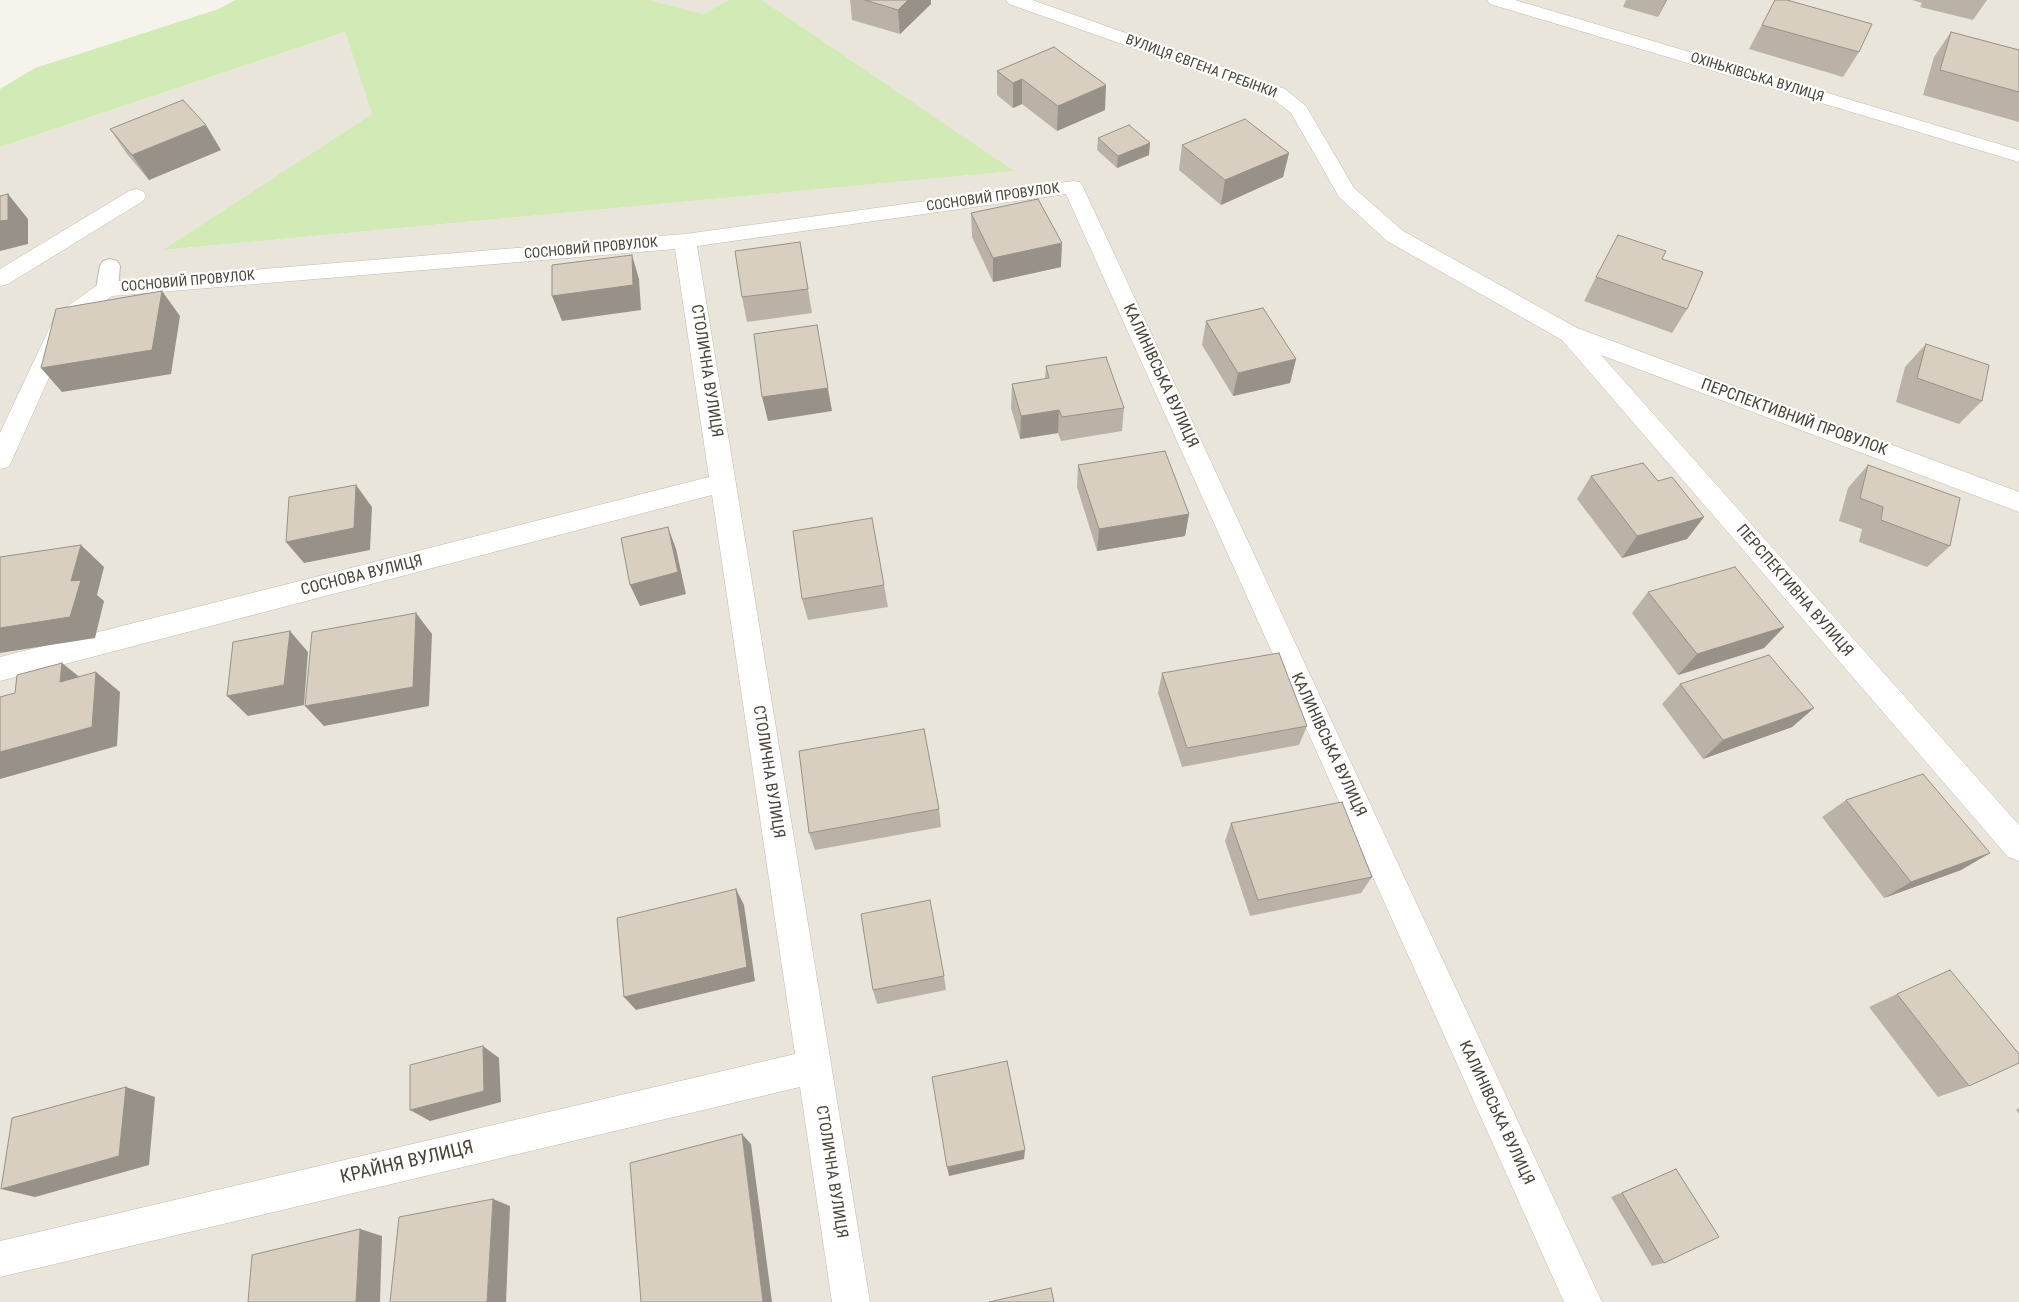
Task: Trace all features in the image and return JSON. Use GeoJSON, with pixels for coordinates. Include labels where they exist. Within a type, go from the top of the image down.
{"type":"FeatureCollection","features":[{"type":"Feature","properties":{"kind":"street","name":"ВУЛИЦЯ ЄВГЕНА ГРЕБІНКИ"},"geometry":{"type":"LineString","coordinates":[[1015,0],[1278,93],[1299,110],[1346,192],[1395,236],[1569,334]]}},
{"type":"Feature","properties":{"kind":"street","name":"ОХІНЬКІВСЬКА ВУЛИЦЯ"},"geometry":{"type":"LineString","coordinates":[[1496,0],[2019,156]]}},
{"type":"Feature","properties":{"kind":"street","name":"СОСНОВИЙ ПРОВУЛОК"},"geometry":{"type":"LineString","coordinates":[[107,289],[685,241],[1073,187]]}},
{"type":"Feature","properties":{"kind":"street","name":"КАЛИНІВСЬКА ВУЛИЦЯ"},"geometry":{"type":"LineString","coordinates":[[1073,187],[1583,1302]]}},
{"type":"Feature","properties":{"kind":"street"},"geometry":{"type":"LineString","coordinates":[[0,279],[136,196]]}},
{"type":"Feature","properties":{"kind":"street","name":"СТОЛИЧНА ВУЛИЦЯ"},"geometry":{"type":"LineString","coordinates":[[685,241],[851,1302]]}},
{"type":"Feature","properties":{"kind":"street"},"geometry":{"type":"LineString","coordinates":[[0,460],[64,319],[107,289]]}},
{"type":"Feature","properties":{"kind":"street","name":"ПЕРСПЕКТИВНИЙ ПРОВУЛОК"},"geometry":{"type":"LineString","coordinates":[[1569,334],[2019,502]]}},
{"type":"Feature","properties":{"kind":"street","name":"ПЕРСПЕКТИВНА ВУЛИЦЯ"},"geometry":{"type":"LineString","coordinates":[[1569,334],[2019,847]]}},
{"type":"Feature","properties":{"kind":"street","name":"СОСНОВА ВУЛИЦЯ"},"geometry":{"type":"LineString","coordinates":[[0,669],[724,483]]}},
{"type":"Feature","properties":{"kind":"street","name":"КРАЙНЯ ВУЛИЦЯ"},"geometry":{"type":"LineString","coordinates":[[0,1259],[814,1067]]}},
{"type":"Feature","properties":{"kind":"lane"},"geometry":{"type":"LineString","coordinates":[[107,289],[110,266]]}},
{"type":"Feature","properties":{"kind":"shaded area"},"geometry":{"type":"Polygon","coordinates":[[[649,0],[729,0],[703,14],[649,0]]]}},
{"type":"Feature","properties":{"kind":"shaded area"},"geometry":{"type":"Polygon","coordinates":[[[762,0],[2019,0],[2019,1302],[0,1302],[0,147],[345,32],[372,114],[164,250],[1013,171],[762,0]]]}},
{"type":"Feature","properties":{"kind":"green space"},"geometry":{"type":"Polygon","coordinates":[[[235,0],[649,0],[703,14],[729,0],[762,0],[1014,171],[163,250],[372,114],[345,32],[0,147],[0,89],[35,68],[219,9],[235,0]]]}},
{"type":"Feature","properties":{"kind":"building"},"geometry":{"type":"Polygon","coordinates":[[[865,0],[908,0],[898,10],[865,0]]]}},
{"type":"Feature","properties":{"kind":"building"},"geometry":{"type":"Polygon","coordinates":[[[1775,0],[1787,0],[1872,24],[1859,52],[1762,25],[1775,0]]]}},
{"type":"Feature","properties":{"kind":"building"},"geometry":{"type":"Polygon","coordinates":[[[1951,32],[2019,50],[2019,92],[1940,70],[1951,32]]]}},
{"type":"Feature","properties":{"kind":"building"},"geometry":{"type":"Polygon","coordinates":[[[1054,47],[1106,85],[1058,106],[1022,79],[1013,83],[997,71],[1054,47]]]}},
{"type":"Feature","properties":{"kind":"building"},"geometry":{"type":"Polygon","coordinates":[[[183,100],[206,125],[132,155],[110,129],[183,100]]]}},
{"type":"Feature","properties":{"kind":"building"},"geometry":{"type":"Polygon","coordinates":[[[1245,119],[1289,153],[1225,180],[1182,145],[1245,119]]]}},
{"type":"Feature","properties":{"kind":"building"},"geometry":{"type":"Polygon","coordinates":[[[1129,125],[1150,143],[1118,156],[1098,138],[1129,125]]]}},
{"type":"Feature","properties":{"kind":"building"},"geometry":{"type":"Polygon","coordinates":[[[8,194],[8,220],[0,221],[0,196],[8,194]]]}},
{"type":"Feature","properties":{"kind":"building"},"geometry":{"type":"Polygon","coordinates":[[[1038,199],[1062,243],[993,258],[971,213],[1038,199]]]}},
{"type":"Feature","properties":{"kind":"building"},"geometry":{"type":"Polygon","coordinates":[[[1618,235],[1666,251],[1662,259],[1703,272],[1687,309],[1596,277],[1618,235]]]}},
{"type":"Feature","properties":{"kind":"building"},"geometry":{"type":"Polygon","coordinates":[[[800,242],[808,289],[742,297],[735,251],[800,242]]]}},
{"type":"Feature","properties":{"kind":"building"},"geometry":{"type":"Polygon","coordinates":[[[632,255],[633,285],[552,296],[552,265],[632,255]]]}},
{"type":"Feature","properties":{"kind":"building"},"geometry":{"type":"Polygon","coordinates":[[[162,291],[152,350],[41,368],[56,309],[162,291]]]}},
{"type":"Feature","properties":{"kind":"building"},"geometry":{"type":"Polygon","coordinates":[[[1263,308],[1296,359],[1238,373],[1206,321],[1263,308]]]}},
{"type":"Feature","properties":{"kind":"building"},"geometry":{"type":"Polygon","coordinates":[[[817,325],[828,388],[762,397],[754,334],[817,325]]]}},
{"type":"Feature","properties":{"kind":"building"},"geometry":{"type":"Polygon","coordinates":[[[1926,344],[1989,365],[1982,401],[1917,378],[1926,344]]]}},
{"type":"Feature","properties":{"kind":"building"},"geometry":{"type":"Polygon","coordinates":[[[1106,357],[1124,408],[1062,417],[1059,410],[1021,416],[1012,384],[1049,378],[1046,366],[1106,357]]]}},
{"type":"Feature","properties":{"kind":"building"},"geometry":{"type":"Polygon","coordinates":[[[1165,451],[1189,514],[1099,529],[1078,465],[1165,451]]]}},
{"type":"Feature","properties":{"kind":"building"},"geometry":{"type":"Polygon","coordinates":[[[1643,463],[1658,481],[1672,477],[1704,517],[1637,536],[1591,476],[1643,463]]]}},
{"type":"Feature","properties":{"kind":"building"},"geometry":{"type":"Polygon","coordinates":[[[1868,465],[1960,498],[1950,546],[1881,520],[1883,507],[1860,498],[1868,465]]]}},
{"type":"Feature","properties":{"kind":"building"},"geometry":{"type":"Polygon","coordinates":[[[356,485],[354,528],[286,542],[289,497],[356,485]]]}},
{"type":"Feature","properties":{"kind":"building"},"geometry":{"type":"Polygon","coordinates":[[[872,518],[884,585],[802,599],[793,531],[872,518]]]}},
{"type":"Feature","properties":{"kind":"building"},"geometry":{"type":"Polygon","coordinates":[[[668,527],[678,572],[630,585],[621,538],[668,527]]]}},
{"type":"Feature","properties":{"kind":"building"},"geometry":{"type":"Polygon","coordinates":[[[81,545],[71,581],[81,580],[70,617],[0,628],[0,557],[81,545]]]}},
{"type":"Feature","properties":{"kind":"building"},"geometry":{"type":"Polygon","coordinates":[[[1735,567],[1784,627],[1697,654],[1648,592],[1735,567]]]}},
{"type":"Feature","properties":{"kind":"building"},"geometry":{"type":"Polygon","coordinates":[[[416,613],[413,687],[305,706],[312,632],[416,613]]]}},
{"type":"Feature","properties":{"kind":"building"},"geometry":{"type":"Polygon","coordinates":[[[290,631],[284,685],[227,696],[233,642],[290,631]]]}},
{"type":"Feature","properties":{"kind":"building"},"geometry":{"type":"Polygon","coordinates":[[[1279,653],[1307,726],[1187,748],[1162,673],[1279,653]]]}},
{"type":"Feature","properties":{"kind":"building"},"geometry":{"type":"Polygon","coordinates":[[[1769,655],[1814,708],[1723,740],[1680,684],[1769,655]]]}},
{"type":"Feature","properties":{"kind":"building"},"geometry":{"type":"Polygon","coordinates":[[[62,663],[60,682],[96,672],[92,727],[0,752],[0,697],[15,693],[17,675],[62,663]]]}},
{"type":"Feature","properties":{"kind":"building"},"geometry":{"type":"Polygon","coordinates":[[[924,729],[939,809],[809,833],[799,751],[924,729]]]}},
{"type":"Feature","properties":{"kind":"building"},"geometry":{"type":"Polygon","coordinates":[[[1923,774],[1990,853],[1911,882],[1846,800],[1923,774]]]}},
{"type":"Feature","properties":{"kind":"building"},"geometry":{"type":"Polygon","coordinates":[[[1342,802],[1372,877],[1258,900],[1231,823],[1342,802]]]}},
{"type":"Feature","properties":{"kind":"building"},"geometry":{"type":"Polygon","coordinates":[[[736,889],[747,967],[624,997],[617,918],[736,889]]]}},
{"type":"Feature","properties":{"kind":"building"},"geometry":{"type":"Polygon","coordinates":[[[930,900],[944,976],[873,990],[861,914],[930,900]]]}},
{"type":"Feature","properties":{"kind":"building"},"geometry":{"type":"Polygon","coordinates":[[[1950,970],[2019,1054],[2019,1063],[1969,1086],[1897,994],[1950,970]]]}},
{"type":"Feature","properties":{"kind":"building"},"geometry":{"type":"Polygon","coordinates":[[[483,1046],[484,1091],[410,1110],[410,1065],[483,1046]]]}},
{"type":"Feature","properties":{"kind":"building"},"geometry":{"type":"Polygon","coordinates":[[[1007,1061],[1025,1150],[947,1167],[932,1077],[1007,1061]]]}},
{"type":"Feature","properties":{"kind":"building"},"geometry":{"type":"Polygon","coordinates":[[[126,1087],[119,1156],[1,1189],[12,1118],[126,1087]]]}},
{"type":"Feature","properties":{"kind":"building"},"geometry":{"type":"Polygon","coordinates":[[[742,1134],[763,1302],[641,1302],[630,1163],[742,1134]]]}},
{"type":"Feature","properties":{"kind":"building"},"geometry":{"type":"Polygon","coordinates":[[[1676,1169],[1719,1237],[1664,1263],[1622,1193],[1676,1169]]]}},
{"type":"Feature","properties":{"kind":"building"},"geometry":{"type":"Polygon","coordinates":[[[493,1199],[487,1302],[390,1302],[399,1217],[493,1199]]]}},
{"type":"Feature","properties":{"kind":"building"},"geometry":{"type":"Polygon","coordinates":[[[360,1229],[356,1302],[248,1302],[252,1255],[360,1229]]]}},
{"type":"Feature","properties":{"kind":"building"},"geometry":{"type":"Polygon","coordinates":[[[1051,1288],[1054,1302],[989,1302],[1051,1288]]]}}]}
